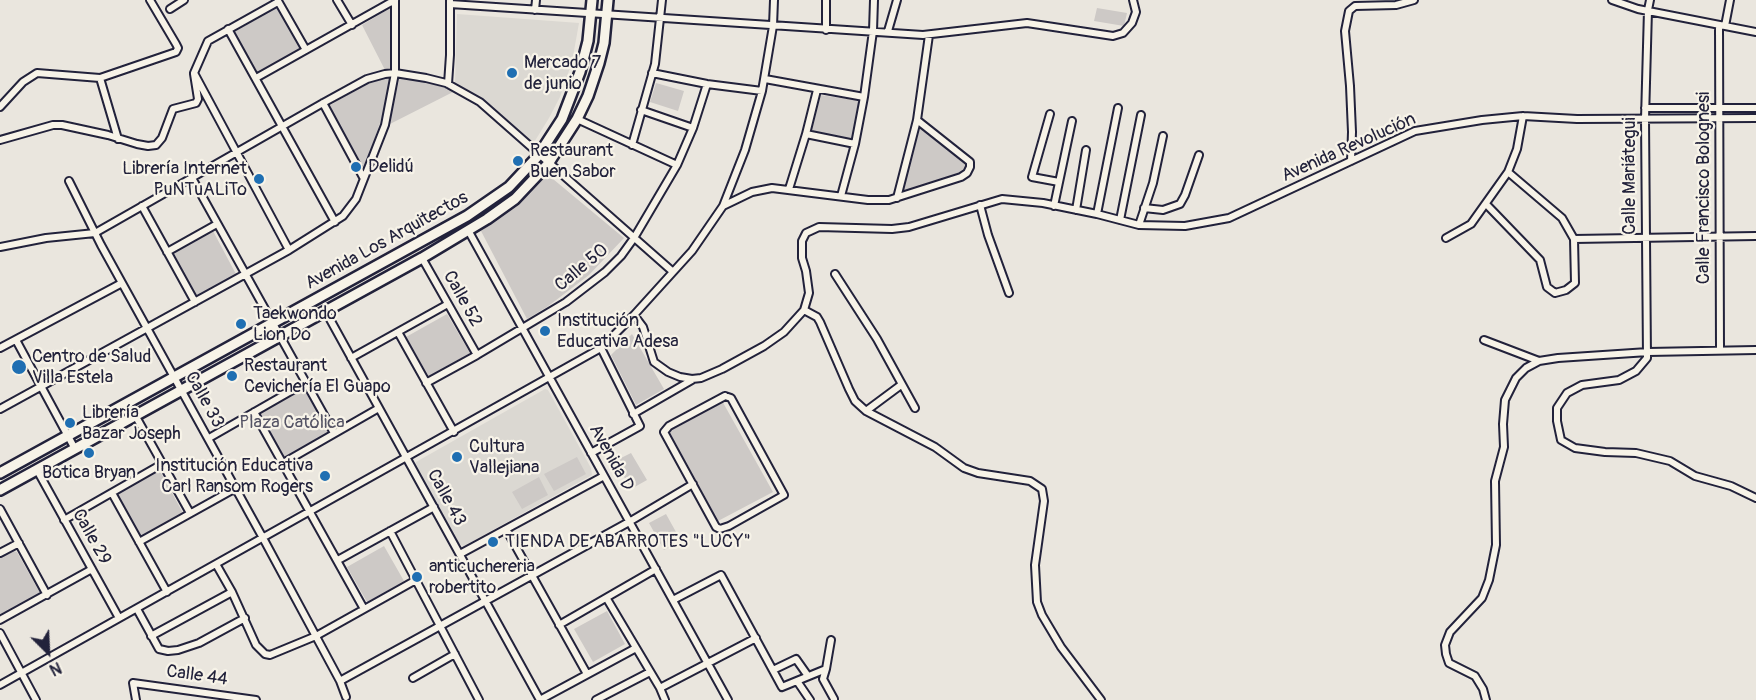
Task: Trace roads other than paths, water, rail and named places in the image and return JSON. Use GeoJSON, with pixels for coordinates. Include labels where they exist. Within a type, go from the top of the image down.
{"type":"FeatureCollection","features":[{"type":"Feature","properties":{"kind":"main road","name":"Avenida Los Arquitectos"},"geometry":{"type":"LineString","coordinates":[[0,473],[475,212],[509,187],[552,137],[567,107],[588,41],[592,0]]}},
{"type":"Feature","properties":{"kind":"main road","name":"Avenida Los Arquitectos"},"geometry":{"type":"LineString","coordinates":[[0,490],[422,258],[515,199],[548,164],[577,119],[588,96],[599,63],[608,15],[608,0]]}},
{"type":"Feature","properties":{"kind":"street"},"geometry":{"type":"LineString","coordinates":[[0,107],[23,82],[37,73],[100,78],[176,52],[178,48],[176,44],[150,0]]}},
{"type":"Feature","properties":{"kind":"street"},"geometry":{"type":"LineString","coordinates":[[170,9],[184,0]]}},
{"type":"Feature","properties":{"kind":"street"},"geometry":{"type":"LineString","coordinates":[[337,0],[352,25]]}},
{"type":"Feature","properties":{"kind":"street"},"geometry":{"type":"LineString","coordinates":[[256,78],[395,0]]}},
{"type":"Feature","properties":{"kind":"street"},"geometry":{"type":"LineString","coordinates":[[0,409],[195,303],[289,250],[343,216],[356,199],[385,125],[395,74],[395,0]]}},
{"type":"Feature","properties":{"kind":"street"},"geometry":{"type":"LineString","coordinates":[[535,10],[536,0]]}},
{"type":"Feature","properties":{"kind":"street"},"geometry":{"type":"LineString","coordinates":[[632,145],[652,74],[662,0]]}},
{"type":"Feature","properties":{"kind":"street"},"geometry":{"type":"LineString","coordinates":[[0,685],[601,348],[692,251],[723,206],[745,150],[765,79],[773,26],[774,0]]}},
{"type":"Feature","properties":{"kind":"street"},"geometry":{"type":"LineString","coordinates":[[826,0],[826,30]]}},
{"type":"Feature","properties":{"kind":"street"},"geometry":{"type":"LineString","coordinates":[[841,196],[855,144],[864,97],[873,30],[874,0]]}},
{"type":"Feature","properties":{"kind":"street"},"geometry":{"type":"LineString","coordinates":[[888,31],[897,0]]}},
{"type":"Feature","properties":{"kind":"street"},"geometry":{"type":"LineString","coordinates":[[448,84],[450,2],[826,30],[873,30],[929,35],[1027,23],[1113,36],[1123,33],[1132,23],[1136,12],[1133,0]]}},
{"type":"Feature","properties":{"kind":"street"},"geometry":{"type":"LineString","coordinates":[[1351,161],[1352,132],[1345,31],[1349,11],[1355,6],[1396,5],[1414,0]]}},
{"type":"Feature","properties":{"kind":"street"},"geometry":{"type":"LineString","coordinates":[[1612,0],[1620,4],[1756,32]]}},
{"type":"Feature","properties":{"kind":"street","name":"Calle Mariátegui"},"geometry":{"type":"LineString","coordinates":[[1648,352],[1645,108],[1650,0]]}},
{"type":"Feature","properties":{"kind":"street","name":"Calle Francisco Bolognesi"},"geometry":{"type":"LineString","coordinates":[[1720,351],[1719,108],[1722,26],[1730,0]]}},
{"type":"Feature","properties":{"kind":"street"},"geometry":{"type":"LineString","coordinates":[[0,140],[62,124],[148,147],[156,145],[162,138],[174,109],[196,103],[198,99],[194,73],[208,41],[278,1],[306,50]]}},
{"type":"Feature","properties":{"kind":"street"},"geometry":{"type":"LineString","coordinates":[[228,29],[335,222]]}},
{"type":"Feature","properties":{"kind":"street"},"geometry":{"type":"LineString","coordinates":[[897,198],[916,120],[929,35]]}},
{"type":"Feature","properties":{"kind":"street"},"geometry":{"type":"LineString","coordinates":[[194,73],[289,250]]}},
{"type":"Feature","properties":{"kind":"street"},"geometry":{"type":"LineString","coordinates":[[0,247],[46,238],[95,233],[367,79],[395,74],[426,78],[448,84],[485,106],[538,156],[672,271]]}},
{"type":"Feature","properties":{"kind":"street"},"geometry":{"type":"LineString","coordinates":[[652,74],[707,84],[762,90]]}},
{"type":"Feature","properties":{"kind":"street"},"geometry":{"type":"LineString","coordinates":[[100,78],[118,139]]}},
{"type":"Feature","properties":{"kind":"street"},"geometry":{"type":"LineString","coordinates":[[765,79],[864,97]]}},
{"type":"Feature","properties":{"kind":"street","name":"Calle 50"},"geometry":{"type":"LineString","coordinates":[[426,383],[477,356],[566,302],[605,272],[634,238],[677,165],[693,128],[707,84]]}},
{"type":"Feature","properties":{"kind":"street"},"geometry":{"type":"LineString","coordinates":[[789,189],[817,90]]}},
{"type":"Feature","properties":{"kind":"street"},"geometry":{"type":"LineString","coordinates":[[323,103],[363,177]]}},
{"type":"Feature","properties":{"kind":"street"},"geometry":{"type":"LineString","coordinates":[[1097,213],[1118,108]]}},
{"type":"Feature","properties":{"kind":"street"},"geometry":{"type":"LineString","coordinates":[[1645,108],[1756,108]]}},
{"type":"Feature","properties":{"kind":"street"},"geometry":{"type":"LineString","coordinates":[[641,110],[693,128]]}},
{"type":"Feature","properties":{"kind":"street"},"geometry":{"type":"LineString","coordinates":[[1050,114],[1032,177],[1059,182]]}},
{"type":"Feature","properties":{"kind":"street"},"geometry":{"type":"LineString","coordinates":[[1120,220],[1141,115]]}},
{"type":"Feature","properties":{"kind":"street"},"geometry":{"type":"LineString","coordinates":[[1446,238],[1471,224],[1508,172],[1517,149],[1523,116]]}},
{"type":"Feature","properties":{"kind":"street","name":"Avenida Revolución"},"geometry":{"type":"LineString","coordinates":[[804,310],[809,293],[801,249],[804,236],[811,229],[819,227],[909,227],[1002,199],[1097,213],[1139,225],[1185,226],[1229,218],[1415,131],[1523,116],[1645,119],[1756,118]]}},
{"type":"Feature","properties":{"kind":"street"},"geometry":{"type":"LineString","coordinates":[[577,119],[677,165]]}},
{"type":"Feature","properties":{"kind":"street"},"geometry":{"type":"LineString","coordinates":[[723,206],[752,192],[772,188],[882,200],[897,198],[967,173],[970,162],[916,120]]}},
{"type":"Feature","properties":{"kind":"street"},"geometry":{"type":"LineString","coordinates":[[1054,206],[1072,121]]}},
{"type":"Feature","properties":{"kind":"street"},"geometry":{"type":"LineString","coordinates":[[806,134],[855,144]]}},
{"type":"Feature","properties":{"kind":"street"},"geometry":{"type":"LineString","coordinates":[[1139,225],[1153,183],[1163,136]]}},
{"type":"Feature","properties":{"kind":"street"},"geometry":{"type":"LineString","coordinates":[[1076,210],[1086,150]]}},
{"type":"Feature","properties":{"kind":"street"},"geometry":{"type":"LineString","coordinates":[[1144,208],[1163,210],[1180,204],[1199,155]]}},
{"type":"Feature","properties":{"kind":"street"},"geometry":{"type":"LineString","coordinates":[[1486,204],[1540,260],[1546,287],[1555,293],[1566,290],[1575,283],[1574,239],[1562,218],[1508,172]]}},
{"type":"Feature","properties":{"kind":"street"},"geometry":{"type":"LineString","coordinates":[[192,178],[334,433]]}},
{"type":"Feature","properties":{"kind":"street","name":"Calle 33"},"geometry":{"type":"LineString","coordinates":[[69,181],[122,283],[264,538],[340,681],[346,697]]}},
{"type":"Feature","properties":{"kind":"street"},"geometry":{"type":"LineString","coordinates":[[980,205],[1009,293]]}},
{"type":"Feature","properties":{"kind":"street"},"geometry":{"type":"LineString","coordinates":[[142,207],[195,303]]}},
{"type":"Feature","properties":{"kind":"street"},"geometry":{"type":"LineString","coordinates":[[167,252],[217,224]]}},
{"type":"Feature","properties":{"kind":"street","name":"Avenida D"},"geometry":{"type":"LineString","coordinates":[[468,230],[728,700]]}},
{"type":"Feature","properties":{"kind":"street"},"geometry":{"type":"LineString","coordinates":[[1574,239],[1756,236]]}},
{"type":"Feature","properties":{"kind":"street","name":"Calle 52"},"geometry":{"type":"LineString","coordinates":[[422,258],[477,356]]}},
{"type":"Feature","properties":{"kind":"street"},"geometry":{"type":"LineString","coordinates":[[836,274],[877,339],[915,408]]}},
{"type":"Feature","properties":{"kind":"street"},"geometry":{"type":"LineString","coordinates":[[0,348],[122,283]]}},
{"type":"Feature","properties":{"kind":"street"},"geometry":{"type":"LineString","coordinates":[[351,358],[448,304]]}},
{"type":"Feature","properties":{"kind":"street"},"geometry":{"type":"LineString","coordinates":[[634,315],[643,327],[654,362],[668,372],[692,379],[701,378],[722,369],[764,346],[784,332],[804,310],[820,322],[849,389],[855,400],[866,411],[935,447],[964,468],[985,474],[1030,481],[1042,489],[1044,501],[1035,565],[1037,602],[1046,621],[1095,700]]}},
{"type":"Feature","properties":{"kind":"street","name":"Calle 43"},"geometry":{"type":"LineString","coordinates":[[326,312],[540,700]]}},
{"type":"Feature","properties":{"kind":"street"},"geometry":{"type":"LineString","coordinates":[[398,332],[454,432]]}},
{"type":"Feature","properties":{"kind":"street"},"geometry":{"type":"LineString","coordinates":[[16,340],[75,449]]}},
{"type":"Feature","properties":{"kind":"street"},"geometry":{"type":"LineString","coordinates":[[1484,340],[1539,361]]}},
{"type":"Feature","properties":{"kind":"street"},"geometry":{"type":"LineString","coordinates":[[591,453],[640,426],[601,348]]}},
{"type":"Feature","properties":{"kind":"street"},"geometry":{"type":"LineString","coordinates":[[1486,700],[1484,689],[1475,676],[1449,663],[1445,645],[1450,632],[1482,598],[1489,580],[1496,545],[1495,481],[1503,447],[1505,400],[1516,378],[1526,368],[1539,361],[1558,358],[1648,352],[1756,350]]}},
{"type":"Feature","properties":{"kind":"street"},"geometry":{"type":"LineString","coordinates":[[1648,352],[1647,358],[1636,371],[1619,380],[1582,385],[1567,393],[1557,408],[1561,440],[1575,448],[1636,453],[1670,461],[1695,476],[1731,486],[1756,498]]}},
{"type":"Feature","properties":{"kind":"street"},"geometry":{"type":"LineString","coordinates":[[633,414],[692,379]]}},
{"type":"Feature","properties":{"kind":"street"},"geometry":{"type":"LineString","coordinates":[[208,438],[305,383]]}},
{"type":"Feature","properties":{"kind":"street"},"geometry":{"type":"LineString","coordinates":[[866,411],[901,385]]}},
{"type":"Feature","properties":{"kind":"street"},"geometry":{"type":"LineString","coordinates":[[728,396],[783,497],[720,529],[716,527],[693,484],[663,432],[669,426],[728,396]]}},
{"type":"Feature","properties":{"kind":"street"},"geometry":{"type":"LineString","coordinates":[[282,463],[379,408]]}},
{"type":"Feature","properties":{"kind":"street"},"geometry":{"type":"LineString","coordinates":[[254,412],[364,609]]}},
{"type":"Feature","properties":{"kind":"street"},"geometry":{"type":"LineString","coordinates":[[135,415],[190,513]]}},
{"type":"Feature","properties":{"kind":"street"},"geometry":{"type":"LineString","coordinates":[[64,520],[162,464]]}},
{"type":"Feature","properties":{"kind":"street","name":"Calle 29"},"geometry":{"type":"LineString","coordinates":[[37,470],[119,618]]}},
{"type":"Feature","properties":{"kind":"street"},"geometry":{"type":"LineString","coordinates":[[460,554],[604,476]]}},
{"type":"Feature","properties":{"kind":"street"},"geometry":{"type":"LineString","coordinates":[[340,681],[629,522],[693,484]]}},
{"type":"Feature","properties":{"kind":"street"},"geometry":{"type":"LineString","coordinates":[[139,542],[236,488]]}},
{"type":"Feature","properties":{"kind":"street"},"geometry":{"type":"LineString","coordinates":[[112,493],[167,592]]}},
{"type":"Feature","properties":{"kind":"street"},"geometry":{"type":"LineString","coordinates":[[338,560],[434,507]]}},
{"type":"Feature","properties":{"kind":"street"},"geometry":{"type":"LineString","coordinates":[[0,509],[47,595]]}},
{"type":"Feature","properties":{"kind":"street"},"geometry":{"type":"LineString","coordinates":[[506,529],[587,674]]}},
{"type":"Feature","properties":{"kind":"street"},"geometry":{"type":"LineString","coordinates":[[390,531],[479,700]]}},
{"type":"Feature","properties":{"kind":"street"},"geometry":{"type":"LineString","coordinates":[[0,553],[19,543]]}},
{"type":"Feature","properties":{"kind":"street"},"geometry":{"type":"LineString","coordinates":[[216,564],[259,649],[270,655],[316,636],[416,580]]}},
{"type":"Feature","properties":{"kind":"street"},"geometry":{"type":"LineString","coordinates":[[559,625],[656,568]]}},
{"type":"Feature","properties":{"kind":"street"},"geometry":{"type":"LineString","coordinates":[[0,620],[92,569]]}},
{"type":"Feature","properties":{"kind":"street"},"geometry":{"type":"LineString","coordinates":[[673,600],[721,575],[782,687],[826,669]]}},
{"type":"Feature","properties":{"kind":"street"},"geometry":{"type":"LineString","coordinates":[[151,636],[232,592]]}},
{"type":"Feature","properties":{"kind":"street"},"geometry":{"type":"LineString","coordinates":[[606,599],[660,688],[664,700]]}},
{"type":"Feature","properties":{"kind":"street"},"geometry":{"type":"LineString","coordinates":[[137,609],[159,649],[178,650],[213,637],[245,618]]}},
{"type":"Feature","properties":{"kind":"street"},"geometry":{"type":"LineString","coordinates":[[0,633],[36,700]]}},
{"type":"Feature","properties":{"kind":"street"},"geometry":{"type":"LineString","coordinates":[[660,688],[756,638]]}},
{"type":"Feature","properties":{"kind":"street"},"geometry":{"type":"LineString","coordinates":[[831,640],[823,679],[834,699]]}},
{"type":"Feature","properties":{"kind":"street"},"geometry":{"type":"LineString","coordinates":[[540,700],[636,648]]}},
{"type":"Feature","properties":{"kind":"street"},"geometry":{"type":"LineString","coordinates":[[413,678],[455,654]]}},
{"type":"Feature","properties":{"kind":"street"},"geometry":{"type":"LineString","coordinates":[[773,669],[796,659],[808,676]]}},
{"type":"Feature","properties":{"kind":"street"},"geometry":{"type":"LineString","coordinates":[[596,700],[650,672]]}},
{"type":"Feature","properties":{"kind":"street"},"geometry":{"type":"LineString","coordinates":[[797,681],[810,700]]}},
{"type":"Feature","properties":{"kind":"street","name":"Calle 44"},"geometry":{"type":"LineString","coordinates":[[136,700],[132,683],[256,700]]}},
{"type":"Feature","properties":{"kind":"street"},"geometry":{"type":"LineString","coordinates":[[1087,684],[1101,700]]}},
{"type":"Feature","properties":{"kind":"place","name":"Mercado 7 de junio"},"geometry":{"type":"Point","coordinates":[512,73]}},
{"type":"Feature","properties":{"kind":"place","name":"Restaurant Buen Sabor"},"geometry":{"type":"Point","coordinates":[518,161]}},
{"type":"Feature","properties":{"kind":"place","name":"Delidú"},"geometry":{"type":"Point","coordinates":[356,167]}},
{"type":"Feature","properties":{"kind":"place","name":"Librería Internet PuNTuALiTo"},"geometry":{"type":"Point","coordinates":[259,179]}},
{"type":"Feature","properties":{"kind":"place","name":"Taekwondo Lion Do"},"geometry":{"type":"Point","coordinates":[241,324]}},
{"type":"Feature","properties":{"kind":"place","name":"Institución Educativa Adesa"},"geometry":{"type":"Point","coordinates":[545,331]}},
{"type":"Feature","properties":{"kind":"place","name":"Centro de Salud Villa Estela"},"geometry":{"type":"Point","coordinates":[19,367]}},
{"type":"Feature","properties":{"kind":"place","name":"Restaurant Cevichería El Guapo"},"geometry":{"type":"Point","coordinates":[232,376]}},
{"type":"Feature","properties":{"kind":"place","name":"Librería Bazar Joseph"},"geometry":{"type":"Point","coordinates":[70,423]}},
{"type":"Feature","properties":{"kind":"place","name":"Botica Bryan"},"geometry":{"type":"Point","coordinates":[89,453]}},
{"type":"Feature","properties":{"kind":"place","name":"Cultura Vallejiana"},"geometry":{"type":"Point","coordinates":[457,457]}},
{"type":"Feature","properties":{"kind":"place","name":"Institución Educativa Carl Ransom Rogers"},"geometry":{"type":"Point","coordinates":[325,476]}},
{"type":"Feature","properties":{"kind":"place","name":"TIENDA DE ABARROTES \"LUCY\""},"geometry":{"type":"Point","coordinates":[493,542]}},
{"type":"Feature","properties":{"kind":"place","name":"anticuchereria robertito"},"geometry":{"type":"Point","coordinates":[417,577]}},
{"type":"Feature","properties":{"kind":"park label","name":"Plaza Católica"},"geometry":{"type":"Point","coordinates":[292,423]}}]}
